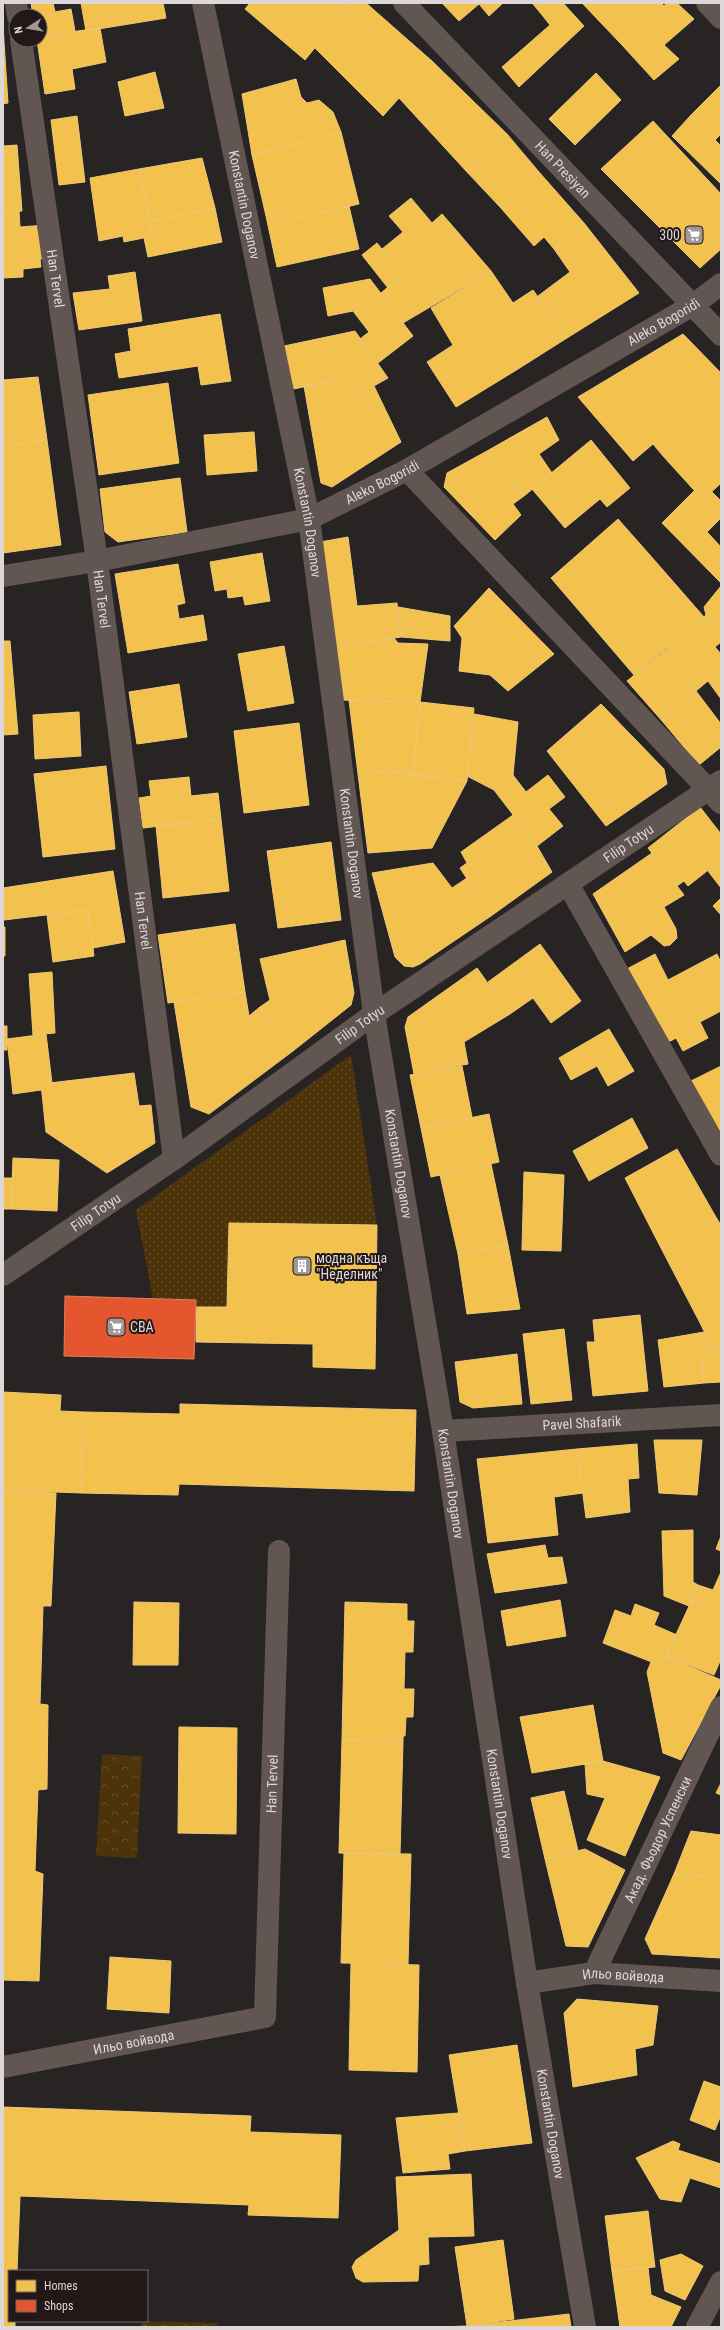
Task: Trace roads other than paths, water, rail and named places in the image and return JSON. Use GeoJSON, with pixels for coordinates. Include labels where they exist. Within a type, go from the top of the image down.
{"type":"FeatureCollection","features":[{"type":"Feature","properties":{"kind":"street","name":"Konstantin Doganov"},"geometry":{"type":"LineString","coordinates":[[203,3],[309,519],[374,1014],[443,1430],[527,1983],[585,2327]]}},
{"type":"Feature","properties":{"kind":"street","name":"Han Presiyan"},"geometry":{"type":"LineString","coordinates":[[404,3],[721,335]]}},
{"type":"Feature","properties":{"kind":"street"},"geometry":{"type":"LineString","coordinates":[[707,3],[721,18]]}},
{"type":"Feature","properties":{"kind":"street","name":"Han Tervel"},"geometry":{"type":"LineString","coordinates":[[22,48],[96,561],[174,1159]]}},
{"type":"Feature","properties":{"kind":"street","name":"Aleko Bogoridi"},"geometry":{"type":"LineString","coordinates":[[3,576],[96,561],[309,519],[407,470],[693,304],[721,284]]}},
{"type":"Feature","properties":{"kind":"street"},"geometry":{"type":"LineString","coordinates":[[407,470],[717,791]]}},
{"type":"Feature","properties":{"kind":"street","name":"Filip Totyu"},"geometry":{"type":"LineString","coordinates":[[3,1275],[174,1159],[374,1014],[568,884],[717,791]]}},
{"type":"Feature","properties":{"kind":"street"},"geometry":{"type":"LineString","coordinates":[[568,884],[721,1155]]}},
{"type":"Feature","properties":{"kind":"street","name":"Pavel Shafarik"},"geometry":{"type":"LineString","coordinates":[[443,1430],[721,1415]]}},
{"type":"Feature","properties":{"kind":"street","name":"Han Tervel"},"geometry":{"type":"LineString","coordinates":[[265,2017],[279,1551]]}},
{"type":"Feature","properties":{"kind":"street","name":"Акад. Фьодор Успенски"},"geometry":{"type":"LineString","coordinates":[[594,1973],[721,1706]]}},
{"type":"Feature","properties":{"kind":"street","name":"Ильо войвода"},"geometry":{"type":"LineString","coordinates":[[527,1983],[594,1973],[721,1981]]}},
{"type":"Feature","properties":{"kind":"street","name":"Ильо войвода"},"geometry":{"type":"LineString","coordinates":[[3,2067],[265,2017]]}},
{"type":"Feature","properties":{"kind":"street"},"geometry":{"type":"LineString","coordinates":[[697,2327],[721,2282]]}},
{"type":"Feature","properties":{"kind":"place","name":"300"},"geometry":{"type":"Point","coordinates":[694,235]}},
{"type":"Feature","properties":{"kind":"place","name":"модна къща \"Неделник\""},"geometry":{"type":"Point","coordinates":[302,1266]}},
{"type":"Feature","properties":{"kind":"place","name":"CBA"},"geometry":{"type":"Point","coordinates":[116,1327]}}]}
